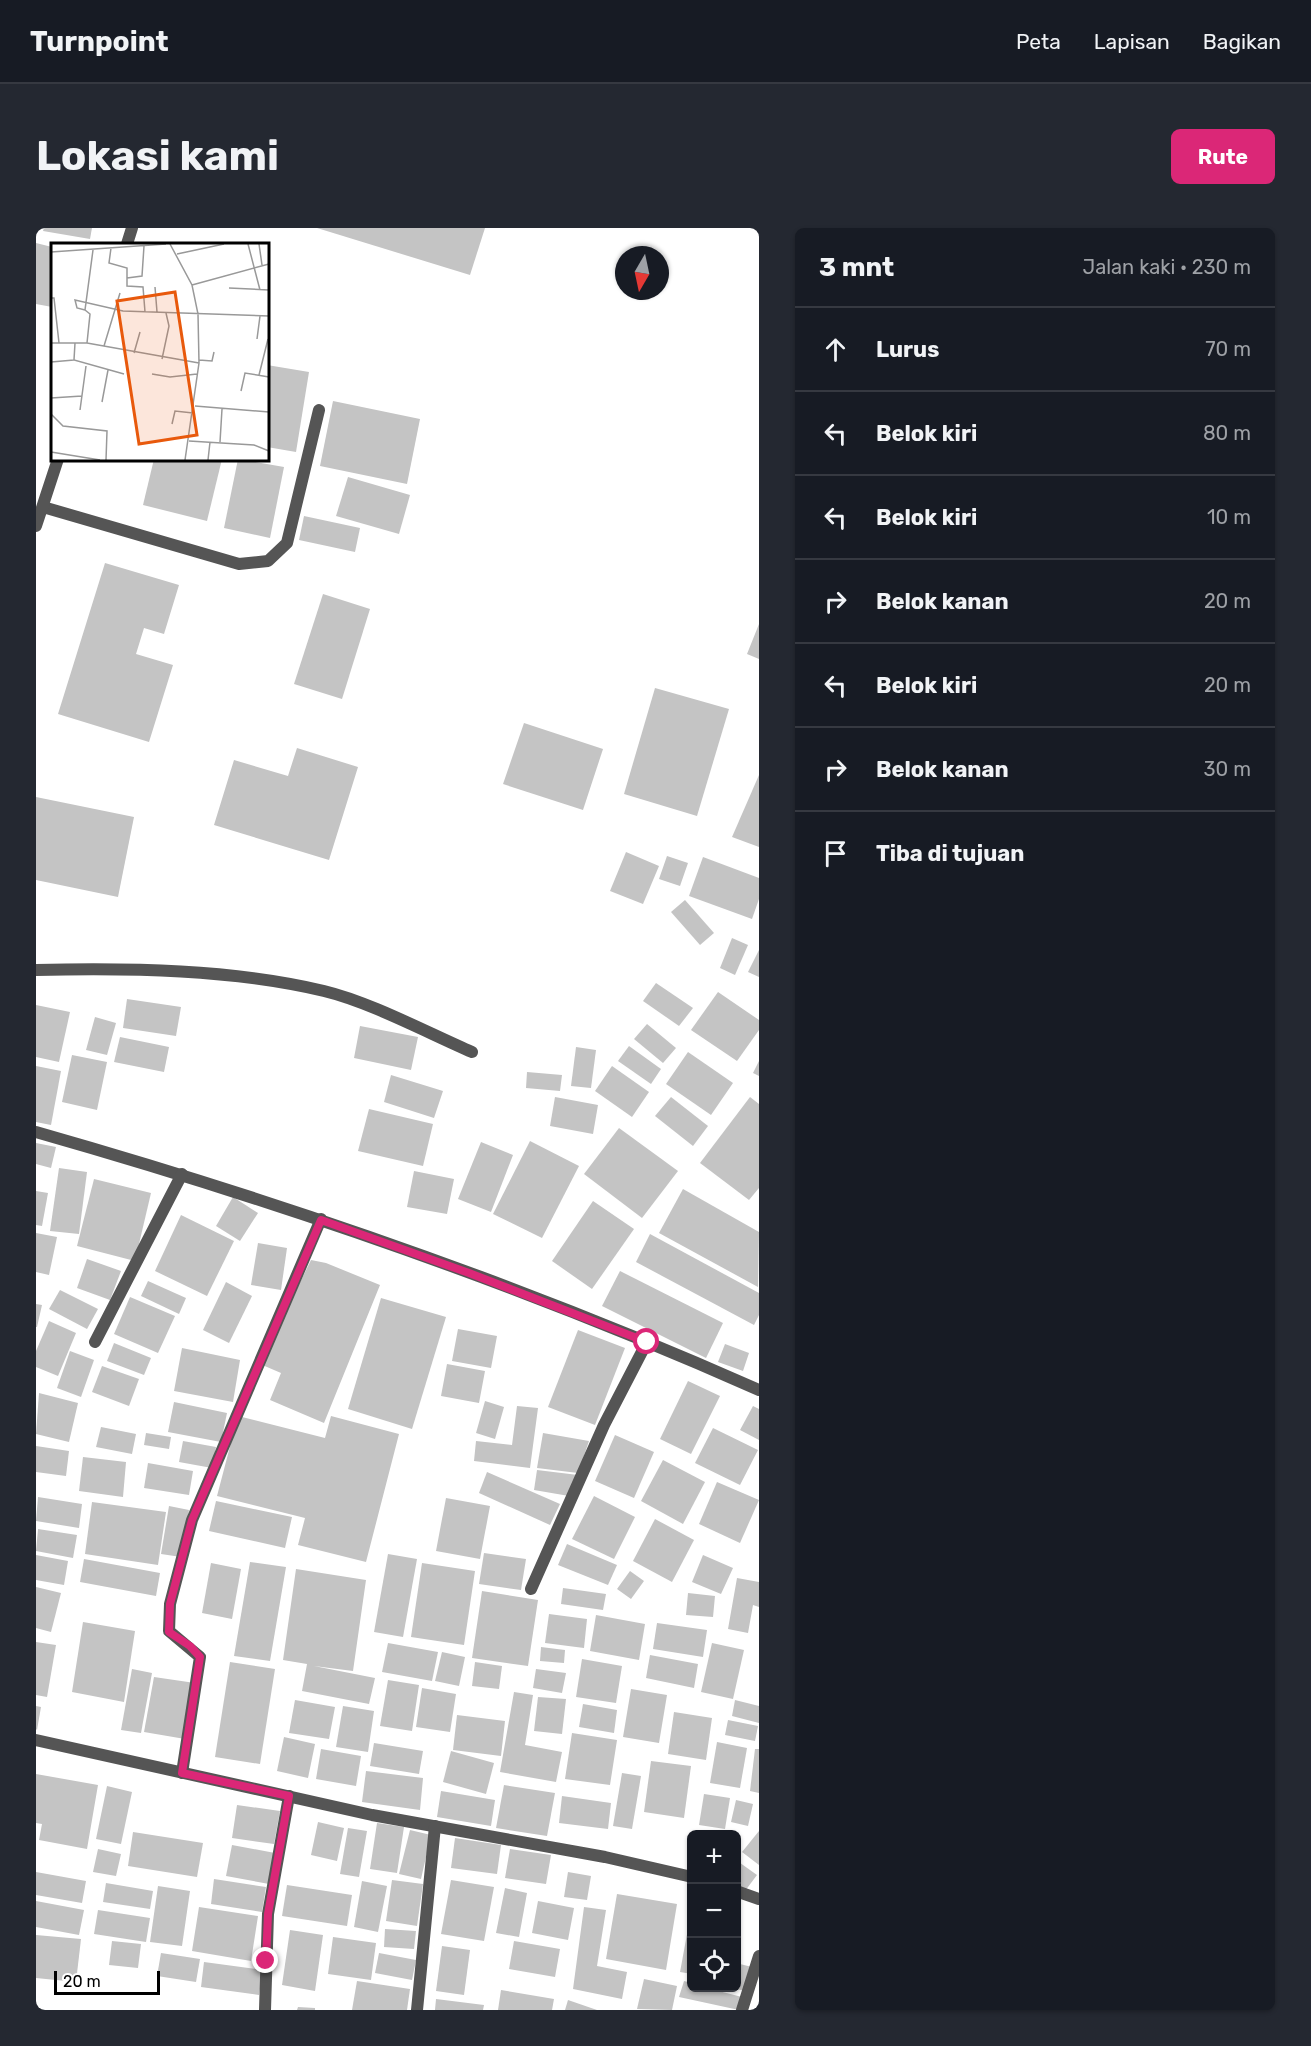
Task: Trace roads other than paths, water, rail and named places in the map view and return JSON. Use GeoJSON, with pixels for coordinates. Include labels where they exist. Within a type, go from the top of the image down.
{"type":"FeatureCollection","features":[{"type":"Feature","properties":{"kind":"street"},"geometry":{"type":"LineString","coordinates":[[127,243],[132,228]]}},
{"type":"Feature","properties":{"kind":"street"},"geometry":{"type":"LineString","coordinates":[[43,507],[239,564],[268,561],[287,543],[319,410]]}},
{"type":"Feature","properties":{"kind":"street"},"geometry":{"type":"LineString","coordinates":[[36,526],[58,460]]}},
{"type":"Feature","properties":{"kind":"street"},"geometry":{"type":"LineString","coordinates":[[36,970],[183,972],[261,980],[326,991],[393,1017],[472,1052]]}},
{"type":"Feature","properties":{"kind":"street"},"geometry":{"type":"LineString","coordinates":[[36,1132],[182,1174],[321,1220],[469,1273],[647,1342],[759,1390]]}},
{"type":"Feature","properties":{"kind":"street"},"geometry":{"type":"LineString","coordinates":[[95,1342],[182,1174]]}},
{"type":"Feature","properties":{"kind":"street"},"geometry":{"type":"LineString","coordinates":[[182,1773],[200,1657],[190,1646],[169,1632],[170,1604],[192,1520],[321,1220]]}},
{"type":"Feature","properties":{"kind":"street"},"geometry":{"type":"LineString","coordinates":[[531,1589],[604,1425],[647,1342]]}},
{"type":"Feature","properties":{"kind":"street"},"geometry":{"type":"LineString","coordinates":[[36,1740],[289,1796],[605,1857],[687,1876]]}},
{"type":"Feature","properties":{"kind":"street"},"geometry":{"type":"LineString","coordinates":[[265,2010],[268,1914],[289,1796]]}},
{"type":"Feature","properties":{"kind":"street"},"geometry":{"type":"LineString","coordinates":[[417,2010],[435,1826]]}},
{"type":"Feature","properties":{"kind":"street"},"geometry":{"type":"LineString","coordinates":[[741,1893],[759,1899]]}},
{"type":"Feature","properties":{"kind":"street"},"geometry":{"type":"LineString","coordinates":[[742,2010],[759,1956]]}}]}
